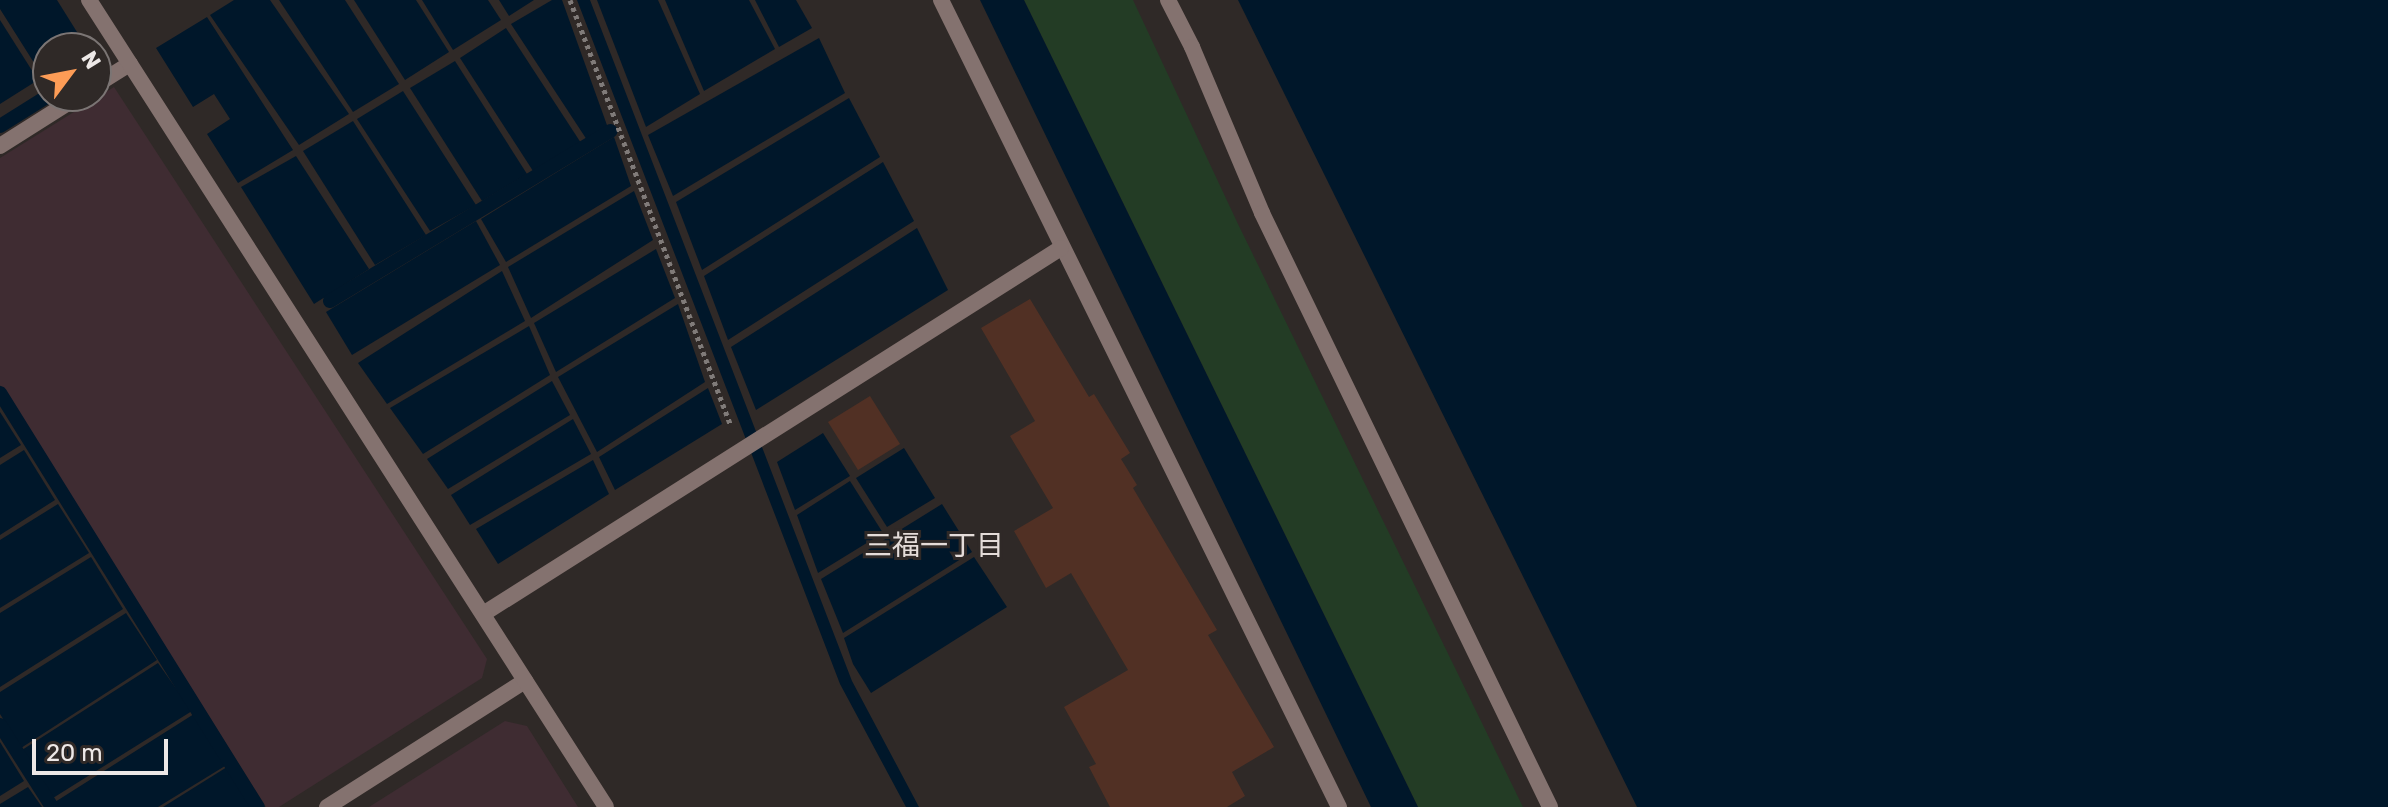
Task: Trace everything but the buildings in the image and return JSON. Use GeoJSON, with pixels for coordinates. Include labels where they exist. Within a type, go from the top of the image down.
{"type":"FeatureCollection","features":[{"type":"Feature","properties":{"kind":"street"},"geometry":{"type":"LineString","coordinates":[[89,0],[606,807]]}},
{"type":"Feature","properties":{"kind":"street"},"geometry":{"type":"LineString","coordinates":[[941,0],[1339,807]]}},
{"type":"Feature","properties":{"kind":"street"},"geometry":{"type":"LineString","coordinates":[[1168,0],[1192,47],[1262,213],[1550,807]]}},
{"type":"Feature","properties":{"kind":"street"},"geometry":{"type":"LineString","coordinates":[[112,75],[130,64]]}},
{"type":"Feature","properties":{"kind":"street"},"geometry":{"type":"LineString","coordinates":[[0,146],[54,112]]}},
{"type":"Feature","properties":{"kind":"street"},"geometry":{"type":"LineString","coordinates":[[483,614],[1061,248]]}},
{"type":"Feature","properties":{"kind":"street"},"geometry":{"type":"LineString","coordinates":[[327,807],[525,681]]}},
{"type":"Feature","properties":{"kind":"path"},"geometry":{"type":"LineString","coordinates":[[570,0],[742,450]]}},
{"type":"Feature","properties":{"kind":"shaded area"},"geometry":{"type":"Polygon","coordinates":[[[112,88],[487,659],[482,678],[279,807],[266,807],[0,385],[0,158],[74,112],[112,112],[112,88]]]}},
{"type":"Feature","properties":{"kind":"shaded area"},"geometry":{"type":"Polygon","coordinates":[[[505,721],[527,726],[578,807],[369,807],[505,721]]]}},
{"type":"Feature","properties":{"kind":"green space"},"geometry":{"type":"Polygon","coordinates":[[[1024,0],[1133,0],[1238,224],[1523,807],[1418,807],[1024,0]]]}},
{"type":"Feature","properties":{"kind":"water"},"geometry":{"type":"Polygon","coordinates":[[[0,0],[57,0],[77,32],[32,32],[32,60],[0,9],[0,0]]]}},
{"type":"Feature","properties":{"kind":"water"},"geometry":{"type":"Polygon","coordinates":[[[234,0],[270,0],[349,114],[299,145],[210,15],[234,0]]]}},
{"type":"Feature","properties":{"kind":"water"},"geometry":{"type":"Polygon","coordinates":[[[279,0],[345,0],[399,84],[353,112],[279,0]]]}},
{"type":"Feature","properties":{"kind":"water"},"geometry":{"type":"Polygon","coordinates":[[[354,0],[416,0],[449,52],[405,80],[354,0]]]}},
{"type":"Feature","properties":{"kind":"water"},"geometry":{"type":"Polygon","coordinates":[[[422,0],[488,0],[501,20],[453,50],[422,0]]]}},
{"type":"Feature","properties":{"kind":"water"},"geometry":{"type":"Polygon","coordinates":[[[499,0],[534,0],[509,16],[499,0]]]}},
{"type":"Feature","properties":{"kind":"water"},"geometry":{"type":"Polygon","coordinates":[[[552,0],[562,0],[608,128],[587,140],[511,24],[552,0]]]}},
{"type":"Feature","properties":{"kind":"water"},"geometry":{"type":"Polygon","coordinates":[[[577,0],[590,0],[852,681],[919,807],[906,807],[840,684],[577,0]]]}},
{"type":"Feature","properties":{"kind":"water"},"geometry":{"type":"Polygon","coordinates":[[[597,0],[658,0],[700,94],[646,127],[597,0]]]}},
{"type":"Feature","properties":{"kind":"water"},"geometry":{"type":"Polygon","coordinates":[[[665,0],[749,0],[775,49],[704,91],[665,0]]]}},
{"type":"Feature","properties":{"kind":"water"},"geometry":{"type":"Polygon","coordinates":[[[755,0],[796,0],[812,28],[779,47],[755,0]]]}},
{"type":"Feature","properties":{"kind":"water"},"geometry":{"type":"Polygon","coordinates":[[[980,0],[1024,0],[1418,807],[1371,807],[980,0]]]}},
{"type":"Feature","properties":{"kind":"water"},"geometry":{"type":"Polygon","coordinates":[[[1238,0],[2388,0],[2388,807],[1637,807],[1238,0]]]}},
{"type":"Feature","properties":{"kind":"water"},"geometry":{"type":"Polygon","coordinates":[[[207,17],[293,150],[238,183],[207,134],[230,119],[214,94],[193,107],[156,48],[207,17]]]}},
{"type":"Feature","properties":{"kind":"water"},"geometry":{"type":"Polygon","coordinates":[[[0,20],[32,71],[32,84],[0,104],[0,20]]]}},
{"type":"Feature","properties":{"kind":"water"},"geometry":{"type":"Polygon","coordinates":[[[506,28],[581,143],[533,171],[460,58],[506,28]]]}},
{"type":"Feature","properties":{"kind":"water"},"geometry":{"type":"Polygon","coordinates":[[[819,38],[845,93],[673,196],[648,135],[819,38]]]}},
{"type":"Feature","properties":{"kind":"water"},"geometry":{"type":"Polygon","coordinates":[[[455,61],[527,174],[482,201],[410,88],[455,61]]]}},
{"type":"Feature","properties":{"kind":"water"},"geometry":{"type":"Polygon","coordinates":[[[403,91],[476,205],[430,231],[357,119],[403,91]]]}},
{"type":"Feature","properties":{"kind":"water"},"geometry":{"type":"Polygon","coordinates":[[[849,98],[880,157],[702,270],[676,202],[849,98]]]}},
{"type":"Feature","properties":{"kind":"water"},"geometry":{"type":"Polygon","coordinates":[[[353,121],[426,235],[375,265],[303,151],[353,121]]]}},
{"type":"Feature","properties":{"kind":"water"},"geometry":{"type":"Polygon","coordinates":[[[614,137],[631,186],[506,262],[481,219],[614,137]]]}},
{"type":"Feature","properties":{"kind":"water"},"geometry":{"type":"Polygon","coordinates":[[[296,156],[369,269],[314,304],[241,187],[296,156]]]}},
{"type":"Feature","properties":{"kind":"water"},"geometry":{"type":"Polygon","coordinates":[[[883,162],[914,221],[728,340],[704,276],[883,162]]]}},
{"type":"Feature","properties":{"kind":"water"},"geometry":{"type":"Polygon","coordinates":[[[634,191],[653,240],[531,318],[508,267],[634,191]]]}},
{"type":"Feature","properties":{"kind":"water"},"geometry":{"type":"Polygon","coordinates":[[[476,221],[500,265],[352,355],[326,312],[476,221]]]}},
{"type":"Feature","properties":{"kind":"water"},"geometry":{"type":"Polygon","coordinates":[[[917,228],[948,290],[756,410],[731,347],[917,228]]]}},
{"type":"Feature","properties":{"kind":"water"},"geometry":{"type":"Polygon","coordinates":[[[656,249],[675,298],[556,372],[534,323],[656,249]]]}},
{"type":"Feature","properties":{"kind":"water"},"geometry":{"type":"Polygon","coordinates":[[[502,271],[525,321],[387,404],[358,363],[502,271]]]}},
{"type":"Feature","properties":{"kind":"water"},"geometry":{"type":"Polygon","coordinates":[[[678,304],[705,382],[597,452],[558,377],[678,304]]]}},
{"type":"Feature","properties":{"kind":"water"},"geometry":{"type":"Polygon","coordinates":[[[529,326],[550,375],[423,454],[390,408],[529,326]]]}},
{"type":"Feature","properties":{"kind":"water"},"geometry":{"type":"Polygon","coordinates":[[[552,381],[570,415],[448,489],[427,459],[552,381]]]}},
{"type":"Feature","properties":{"kind":"water"},"geometry":{"type":"Polygon","coordinates":[[[708,388],[722,424],[615,490],[599,457],[708,388]]]}},
{"type":"Feature","properties":{"kind":"water"},"geometry":{"type":"Polygon","coordinates":[[[0,412],[21,445],[0,458],[0,412]]]}},
{"type":"Feature","properties":{"kind":"water"},"geometry":{"type":"Polygon","coordinates":[[[573,419],[591,454],[470,525],[451,495],[573,419]]]}},
{"type":"Feature","properties":{"kind":"water"},"geometry":{"type":"Polygon","coordinates":[[[823,433],[850,476],[795,510],[777,462],[823,433]]]}},
{"type":"Feature","properties":{"kind":"water"},"geometry":{"type":"Polygon","coordinates":[[[904,448],[935,498],[887,527],[856,478],[904,448]]]}},
{"type":"Feature","properties":{"kind":"water"},"geometry":{"type":"Polygon","coordinates":[[[24,450],[55,500],[0,535],[0,465],[24,450]]]}},
{"type":"Feature","properties":{"kind":"water"},"geometry":{"type":"Polygon","coordinates":[[[593,460],[609,494],[498,564],[476,529],[593,460]]]}},
{"type":"Feature","properties":{"kind":"water"},"geometry":{"type":"Polygon","coordinates":[[[850,481],[883,533],[818,573],[797,515],[850,481]]]}},
{"type":"Feature","properties":{"kind":"water"},"geometry":{"type":"Polygon","coordinates":[[[58,504],[89,553],[0,608],[0,540],[58,504]]]}},
{"type":"Feature","properties":{"kind":"water"},"geometry":{"type":"Polygon","coordinates":[[[942,504],[972,552],[843,633],[821,579],[942,504]]]}},
{"type":"Feature","properties":{"kind":"water"},"geometry":{"type":"Polygon","coordinates":[[[91,557],[123,609],[0,687],[0,613],[91,557]]]}},
{"type":"Feature","properties":{"kind":"water"},"geometry":{"type":"Polygon","coordinates":[[[974,557],[1007,607],[871,693],[853,664],[844,638],[974,557]]]}},
{"type":"Feature","properties":{"kind":"water"},"geometry":{"type":"Polygon","coordinates":[[[126,613],[157,660],[21,748],[0,714],[0,692],[126,613]]]}},
{"type":"Feature","properties":{"kind":"water"},"geometry":{"type":"Polygon","coordinates":[[[158,663],[192,711],[53,798],[22,750],[158,663]]]}},
{"type":"Feature","properties":{"kind":"water"},"geometry":{"type":"Polygon","coordinates":[[[194,714],[225,766],[158,807],[59,807],[55,802],[194,714]]]}},
{"type":"Feature","properties":{"kind":"water"},"geometry":{"type":"Polygon","coordinates":[[[0,742],[24,781],[0,796],[0,742]]]}},
{"type":"Feature","properties":{"kind":"water"},"geometry":{"type":"Polygon","coordinates":[[[227,767],[251,807],[163,807],[227,767]]]}},
{"type":"Feature","properties":{"kind":"water"},"geometry":{"type":"Polygon","coordinates":[[[28,787],[42,807],[0,807],[0,804],[28,787]]]}},
{"type":"Feature","properties":{"kind":"waterway"},"geometry":{"type":"LineString","coordinates":[[0,126],[32,106]]}},
{"type":"Feature","properties":{"kind":"waterway"},"geometry":{"type":"LineString","coordinates":[[330,301],[611,131]]}},
{"type":"Feature","properties":{"kind":"waterway"},"geometry":{"type":"LineString","coordinates":[[0,393],[258,807]]}},
{"type":"Feature","properties":{"kind":"waterway"},"geometry":{"type":"LineString","coordinates":[[0,725],[52,807]]}},
{"type":"Feature","properties":{"kind":"district","name":"三福一丁目"},"geometry":{"type":"Point","coordinates":[934,546]}}]}
